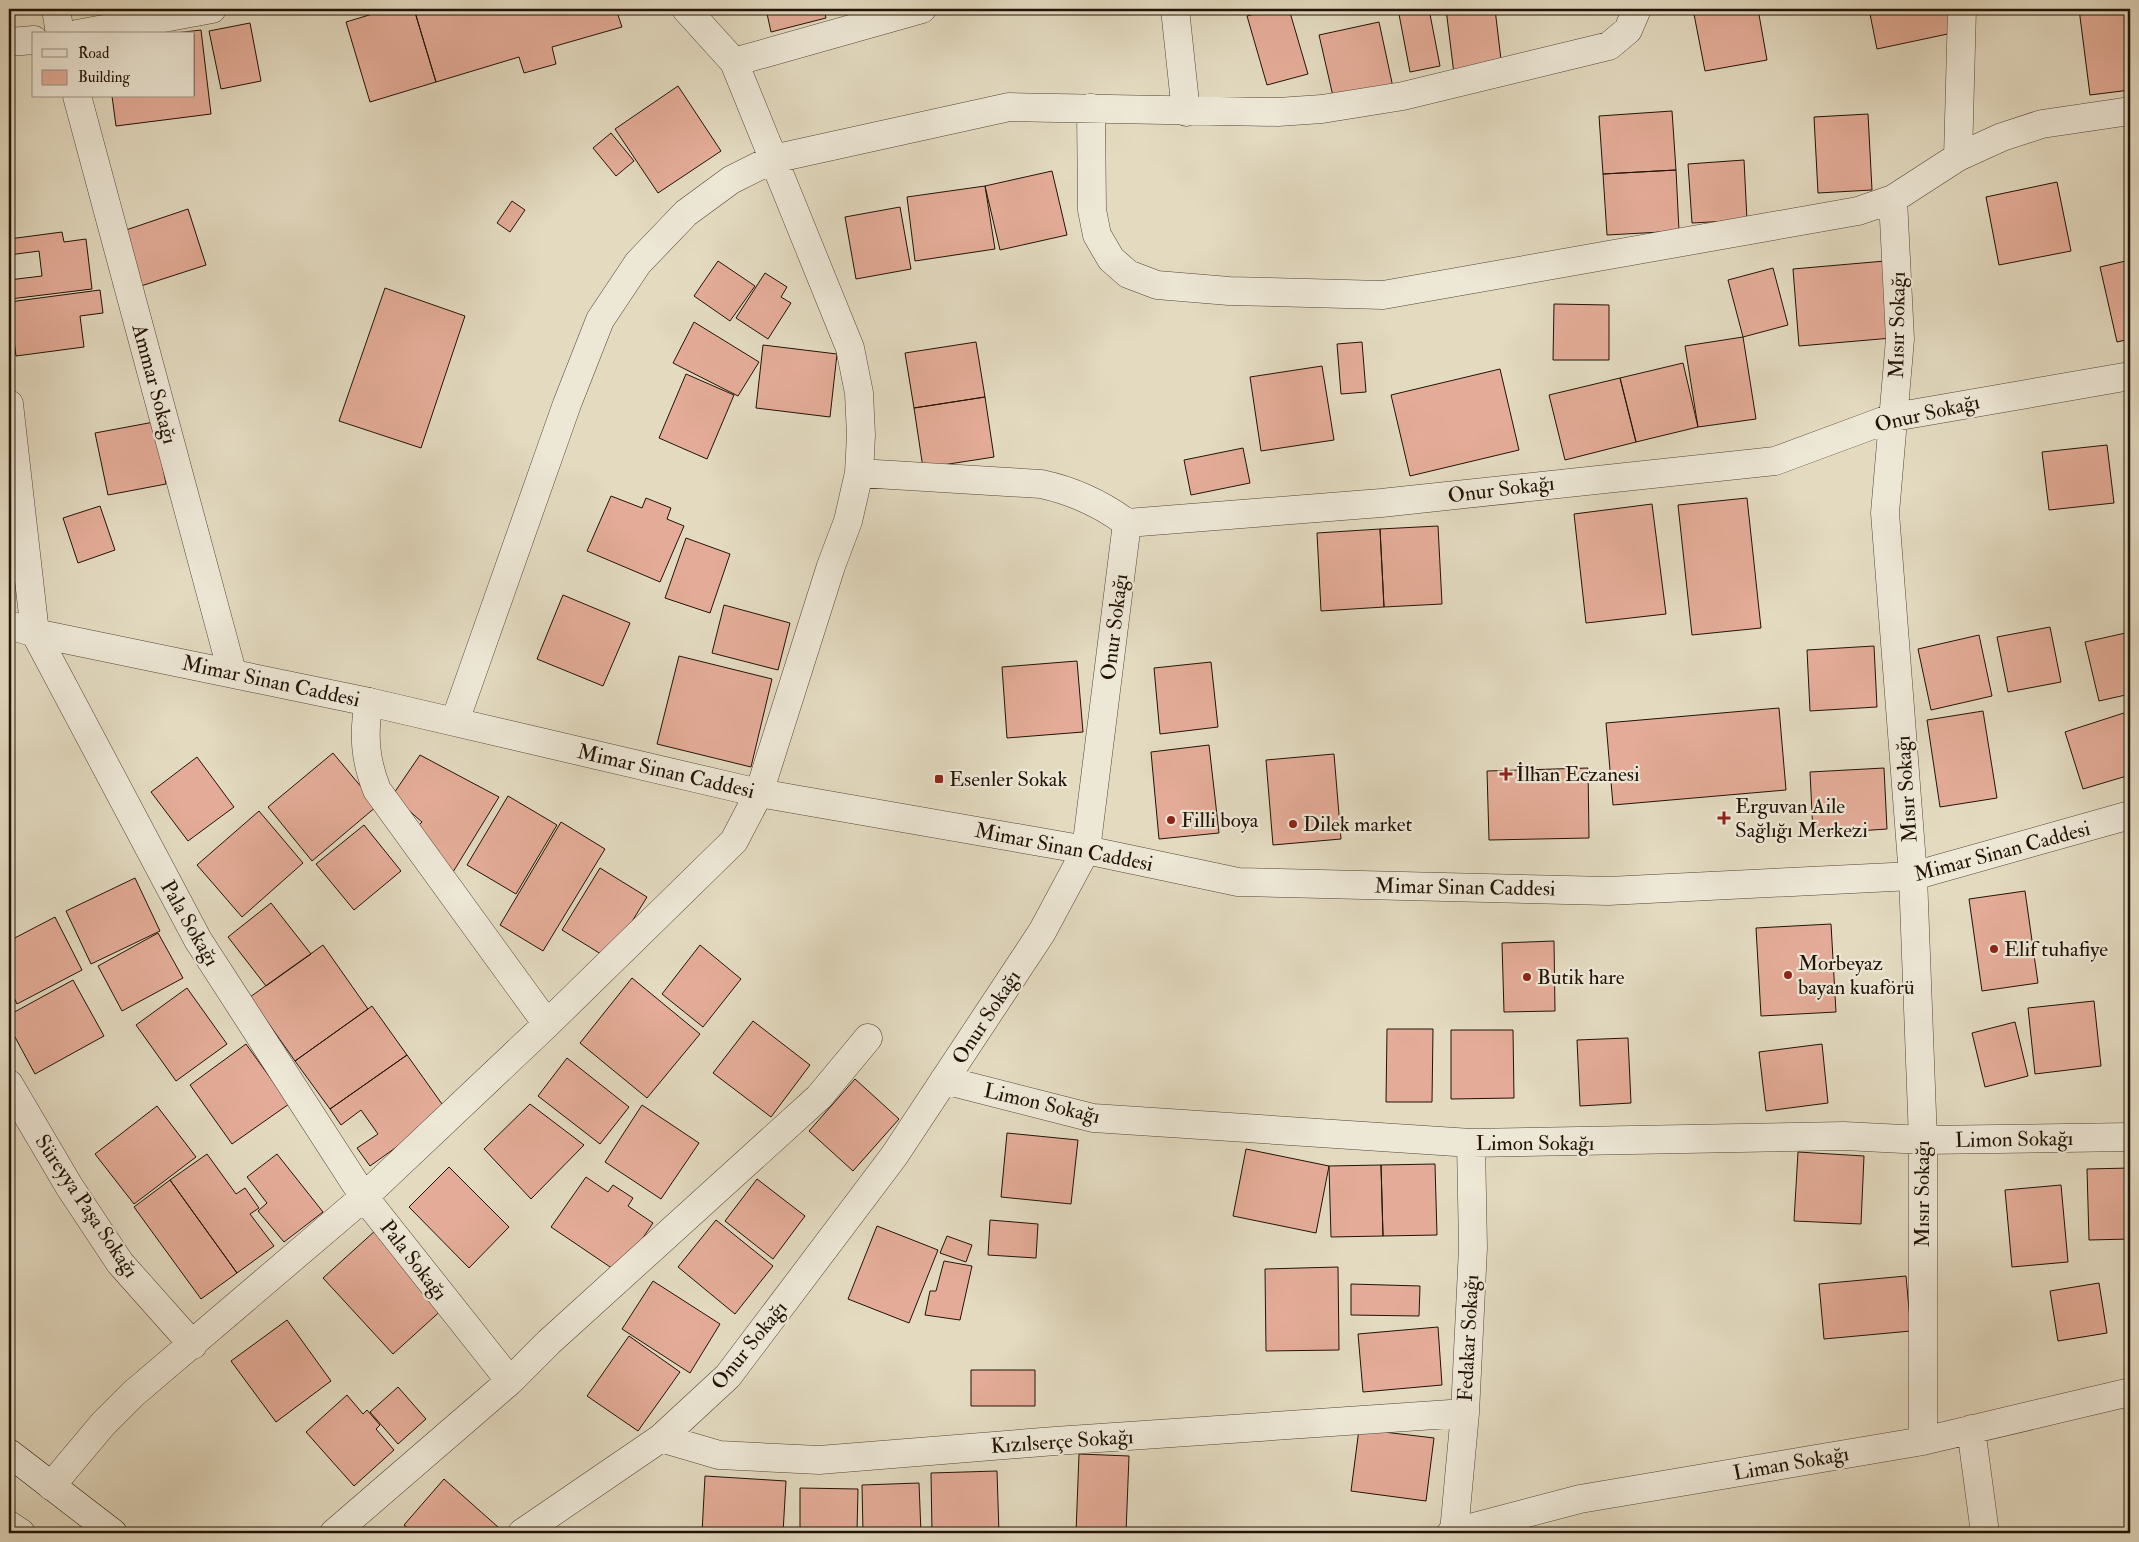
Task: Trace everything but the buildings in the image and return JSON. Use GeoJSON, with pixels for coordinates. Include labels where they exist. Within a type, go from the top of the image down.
{"type":"FeatureCollection","features":[{"type":"Feature","properties":{"kind":"street"},"geometry":{"type":"LineString","coordinates":[[56,9],[60,32]]}},
{"type":"Feature","properties":{"kind":"street"},"geometry":{"type":"LineString","coordinates":[[88,32],[212,9]]}},
{"type":"Feature","properties":{"kind":"street"},"geometry":{"type":"LineString","coordinates":[[51,1486],[103,1424],[133,1394],[364,1197],[547,1024],[734,840],[759,792],[831,566],[848,520],[859,472],[861,435],[859,394],[850,348],[734,62],[686,9]]}},
{"type":"Feature","properties":{"kind":"street"},"geometry":{"type":"LineString","coordinates":[[734,62],[922,9]]}},
{"type":"Feature","properties":{"kind":"street"},"geometry":{"type":"LineString","coordinates":[[1175,9],[1186,112]]}},
{"type":"Feature","properties":{"kind":"street"},"geometry":{"type":"LineString","coordinates":[[455,721],[566,404],[600,320],[638,263],[686,213],[732,180],[773,159],[1009,108],[1278,112],[1322,109],[1403,96],[1609,46],[1628,30],[1637,9]]}},
{"type":"Feature","properties":{"kind":"street"},"geometry":{"type":"LineString","coordinates":[[1958,157],[1962,9]]}},
{"type":"Feature","properties":{"kind":"street"},"geometry":{"type":"LineString","coordinates":[[9,42],[32,40]]}},
{"type":"Feature","properties":{"kind":"street","name":"Ammar Sokağı"},"geometry":{"type":"LineString","coordinates":[[78,98],[232,672]]}},
{"type":"Feature","properties":{"kind":"street"},"geometry":{"type":"LineString","coordinates":[[1091,108],[1092,210],[1097,235],[1111,259],[1128,274],[1157,285],[1229,291],[1383,295],[1858,212],[1893,199],[1958,157],[2002,137],[2042,124],[2130,111]]}},
{"type":"Feature","properties":{"kind":"street","name":"Mısır Sokağı"},"geometry":{"type":"LineString","coordinates":[[1893,199],[1900,339],[1885,513],[1913,876],[1923,1140],[1923,1441]]}},
{"type":"Feature","properties":{"kind":"street","name":"Onur Sokağı"},"geometry":{"type":"LineString","coordinates":[[522,1533],[661,1438],[728,1376],[894,1156],[1042,932],[1086,850],[1127,523],[1381,503],[1775,461],[1894,417],[2130,376]]}},
{"type":"Feature","properties":{"kind":"street","name":"Pala Sokağı"},"geometry":{"type":"LineString","coordinates":[[9,404],[36,633],[198,940],[364,1197],[510,1381]]}},
{"type":"Feature","properties":{"kind":"street"},"geometry":{"type":"LineString","coordinates":[[859,472],[1042,484],[1065,489],[1087,498],[1127,523]]}},
{"type":"Feature","properties":{"kind":"street","name":"Mimar Sinan Caddesi"},"geometry":{"type":"LineString","coordinates":[[9,625],[36,633],[232,672],[455,721],[759,792],[1086,850],[1238,882],[1608,891],[1913,876],[2130,815]]}},
{"type":"Feature","properties":{"kind":"street"},"geometry":{"type":"LineString","coordinates":[[369,702],[364,726],[365,751],[377,790],[547,1024]]}},
{"type":"Feature","properties":{"kind":"street"},"geometry":{"type":"LineString","coordinates":[[334,1533],[510,1381],[549,1342],[819,1097],[868,1038]]}},
{"type":"Feature","properties":{"kind":"street","name":"Limon Sokağı"},"geometry":{"type":"LineString","coordinates":[[944,1080],[1094,1118],[1471,1144],[1844,1136],[1923,1140],[2130,1138]]}},
{"type":"Feature","properties":{"kind":"street","name":"Süreyya Paşa Sokağı"},"geometry":{"type":"LineString","coordinates":[[9,1084],[69,1186],[120,1263],[192,1345]]}},
{"type":"Feature","properties":{"kind":"street","name":"Fedakar Sokağı"},"geometry":{"type":"LineString","coordinates":[[1452,1533],[1465,1413],[1473,1248],[1471,1144]]}},
{"type":"Feature","properties":{"kind":"street","name":"Liman Sokağı"},"geometry":{"type":"LineString","coordinates":[[1452,1533],[1580,1499],[1923,1441],[2130,1392]]}},
{"type":"Feature","properties":{"kind":"street","name":"Kızılserçe Sokağı"},"geometry":{"type":"LineString","coordinates":[[661,1438],[719,1455],[819,1460],[1055,1441],[1465,1413]]}},
{"type":"Feature","properties":{"kind":"street"},"geometry":{"type":"LineString","coordinates":[[1971,1429],[1985,1533]]}},
{"type":"Feature","properties":{"kind":"street"},"geometry":{"type":"LineString","coordinates":[[9,1453],[113,1533]]}},
{"type":"Feature","properties":{"kind":"street"},"geometry":{"type":"LineString","coordinates":[[9,1525],[21,1533]]}},
{"type":"Feature","properties":{"kind":"place","name":"İlhan Eczanesi"},"geometry":{"type":"Point","coordinates":[1506,774]}},
{"type":"Feature","properties":{"kind":"place","name":"Esenler Sokak"},"geometry":{"type":"Point","coordinates":[939,779]}},
{"type":"Feature","properties":{"kind":"place","name":"Erguvan Aile Sağlığı Merkezi"},"geometry":{"type":"Point","coordinates":[1724,818]}},
{"type":"Feature","properties":{"kind":"place","name":"Filli boya"},"geometry":{"type":"Point","coordinates":[1171,820]}},
{"type":"Feature","properties":{"kind":"place","name":"Dilek market"},"geometry":{"type":"Point","coordinates":[1293,824]}},
{"type":"Feature","properties":{"kind":"place","name":"Elif tuhafiye"},"geometry":{"type":"Point","coordinates":[1994,949]}},
{"type":"Feature","properties":{"kind":"place","name":"Morbeyaz bayan kuaförü"},"geometry":{"type":"Point","coordinates":[1788,975]}},
{"type":"Feature","properties":{"kind":"place","name":"Butik hare"},"geometry":{"type":"Point","coordinates":[1527,977]}}]}
